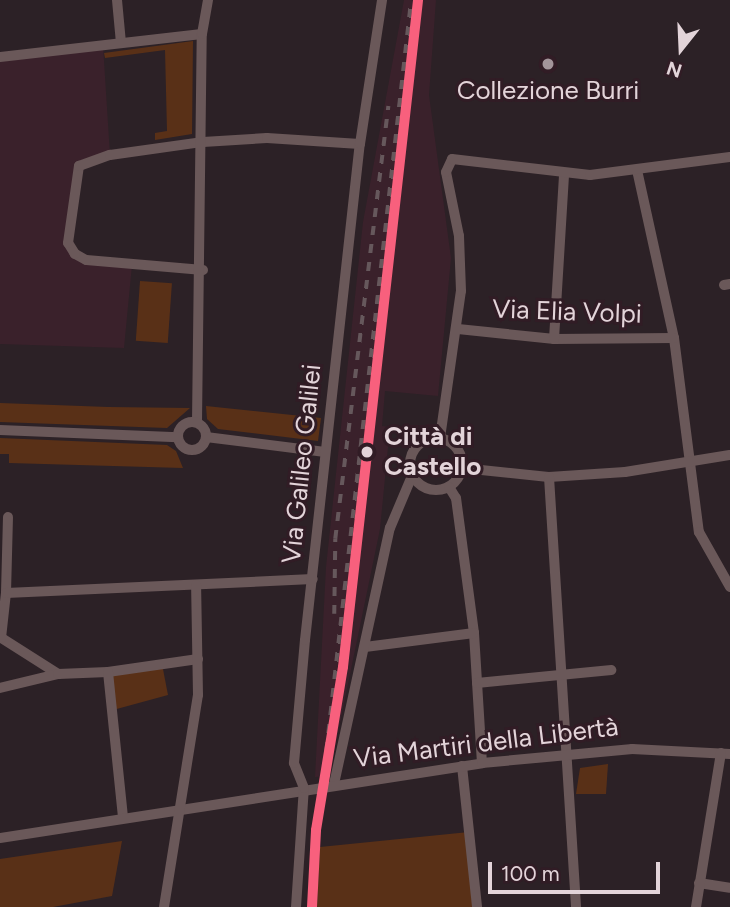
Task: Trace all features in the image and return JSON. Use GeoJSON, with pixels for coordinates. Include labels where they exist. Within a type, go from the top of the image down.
{"type":"FeatureCollection","features":[{"type":"Feature","properties":{"kind":"street"},"geometry":{"type":"LineString","coordinates":[[117,0],[121,43]]}},
{"type":"Feature","properties":{"kind":"street"},"geometry":{"type":"LineString","coordinates":[[206,437],[197,422],[202,270],[202,34],[208,0]]}},
{"type":"Feature","properties":{"kind":"street","name":"Via Galileo Galilei"},"geometry":{"type":"LineString","coordinates":[[296,907],[304,788],[294,763],[360,144],[382,0]]}},
{"type":"Feature","properties":{"kind":"street"},"geometry":{"type":"LineString","coordinates":[[0,57],[202,34]]}},
{"type":"Feature","properties":{"kind":"street"},"geometry":{"type":"LineString","coordinates":[[202,270],[86,260],[68,243],[79,166],[110,155],[203,142],[267,138],[360,144]]}},
{"type":"Feature","properties":{"kind":"street"},"geometry":{"type":"LineString","coordinates":[[440,438],[458,329],[458,236],[446,172],[453,159],[564,175],[637,170],[730,157]]}},
{"type":"Feature","properties":{"kind":"street"},"geometry":{"type":"LineString","coordinates":[[637,170],[674,338],[699,532],[730,587]]}},
{"type":"Feature","properties":{"kind":"street"},"geometry":{"type":"LineString","coordinates":[[554,339],[564,175]]}},
{"type":"Feature","properties":{"kind":"street","name":"Via Elia Volpi"},"geometry":{"type":"LineString","coordinates":[[458,329],[554,339],[674,338]]}},
{"type":"Feature","properties":{"kind":"street"},"geometry":{"type":"LineString","coordinates":[[178,437],[183,425],[197,422]]}},
{"type":"Feature","properties":{"kind":"street"},"geometry":{"type":"LineString","coordinates":[[0,430],[178,437],[190,450],[198,448],[206,437]]}},
{"type":"Feature","properties":{"kind":"street"},"geometry":{"type":"LineString","coordinates":[[206,437],[326,452]]}},
{"type":"Feature","properties":{"kind":"street"},"geometry":{"type":"LineString","coordinates":[[334,784],[390,525],[412,476],[414,450],[426,439],[440,438],[455,445],[462,468]]}},
{"type":"Feature","properties":{"kind":"street"},"geometry":{"type":"LineString","coordinates":[[462,468],[549,477],[688,463],[730,455]]}},
{"type":"Feature","properties":{"kind":"street"},"geometry":{"type":"LineString","coordinates":[[449,487],[462,468]]}},
{"type":"Feature","properties":{"kind":"street"},"geometry":{"type":"LineString","coordinates":[[412,476],[428,489],[449,487]]}},
{"type":"Feature","properties":{"kind":"street"},"geometry":{"type":"LineString","coordinates":[[549,477],[576,906]]}},
{"type":"Feature","properties":{"kind":"street"},"geometry":{"type":"LineString","coordinates":[[449,487],[456,498],[474,633],[482,763]]}},
{"type":"Feature","properties":{"kind":"street"},"geometry":{"type":"LineString","coordinates":[[8,517],[6,593],[0,637],[58,674]]}},
{"type":"Feature","properties":{"kind":"street"},"geometry":{"type":"LineString","coordinates":[[6,593],[313,579]]}},
{"type":"Feature","properties":{"kind":"street"},"geometry":{"type":"LineString","coordinates":[[164,907],[181,808],[198,659],[196,585]]}},
{"type":"Feature","properties":{"kind":"street"},"geometry":{"type":"LineString","coordinates":[[365,648],[474,633]]}},
{"type":"Feature","properties":{"kind":"street"},"geometry":{"type":"LineString","coordinates":[[0,688],[58,674],[108,672],[198,659]]}},
{"type":"Feature","properties":{"kind":"street"},"geometry":{"type":"LineString","coordinates":[[477,682],[611,670]]}},
{"type":"Feature","properties":{"kind":"street"},"geometry":{"type":"LineString","coordinates":[[108,672],[123,818]]}},
{"type":"Feature","properties":{"kind":"street","name":"Via Martiri della Libertà"},"geometry":{"type":"LineString","coordinates":[[0,838],[304,788],[482,763],[632,749],[725,754]]}},
{"type":"Feature","properties":{"kind":"street"},"geometry":{"type":"LineString","coordinates":[[696,907],[725,754]]}},
{"type":"Feature","properties":{"kind":"street"},"geometry":{"type":"LineString","coordinates":[[461,766],[477,907]]}},
{"type":"Feature","properties":{"kind":"street"},"geometry":{"type":"LineString","coordinates":[[699,883],[730,888]]}},
{"type":"Feature","properties":{"kind":"shaded area"},"geometry":{"type":"Polygon","coordinates":[[[404,0],[436,0],[429,95],[451,258],[438,396],[385,391],[382,426],[390,427],[380,529],[329,776],[315,777],[326,567],[363,222],[404,0]]]}},
{"type":"Feature","properties":{"kind":"shaded area"},"geometry":{"type":"Polygon","coordinates":[[[193,41],[192,134],[155,140],[155,133],[167,131],[165,50],[105,58],[104,53],[193,41]]]}},
{"type":"Feature","properties":{"kind":"shaded area"},"geometry":{"type":"Polygon","coordinates":[[[103,45],[110,155],[79,166],[68,243],[75,254],[132,265],[124,348],[0,344],[0,57],[103,45]]]}},
{"type":"Feature","properties":{"kind":"shaded area"},"geometry":{"type":"Polygon","coordinates":[[[140,281],[172,283],[168,343],[136,341],[140,281]]]}},
{"type":"Feature","properties":{"kind":"shaded area"},"geometry":{"type":"Polygon","coordinates":[[[0,403],[190,408],[167,428],[0,422],[0,403]]]}},
{"type":"Feature","properties":{"kind":"shaded area"},"geometry":{"type":"Polygon","coordinates":[[[206,406],[321,418],[318,441],[218,429],[207,419],[206,406]]]}},
{"type":"Feature","properties":{"kind":"shaded area"},"geometry":{"type":"Polygon","coordinates":[[[0,438],[167,445],[176,451],[183,468],[9,463],[9,454],[0,454],[0,438]]]}},
{"type":"Feature","properties":{"kind":"shaded area"},"geometry":{"type":"Polygon","coordinates":[[[162,664],[168,695],[113,710],[108,672],[162,664]]]}},
{"type":"Feature","properties":{"kind":"shaded area"},"geometry":{"type":"Polygon","coordinates":[[[608,764],[606,794],[576,794],[580,768],[608,764]]]}},
{"type":"Feature","properties":{"kind":"shaded area"},"geometry":{"type":"Polygon","coordinates":[[[469,832],[477,907],[317,907],[320,847],[469,832]]]}},
{"type":"Feature","properties":{"kind":"shaded area"},"geometry":{"type":"Polygon","coordinates":[[[122,841],[112,896],[53,907],[0,907],[0,859],[122,841]]]}},
{"type":"Feature","properties":{"kind":"railway"},"geometry":{"type":"LineString","coordinates":[[324,769],[411,0]]}},
{"type":"Feature","properties":{"kind":"railway"},"geometry":{"type":"LineString","coordinates":[[334,614],[335,539],[388,106]]}},
{"type":"Feature","properties":{"kind":"transit line"},"geometry":{"type":"LineString","coordinates":[[312,907],[316,830],[343,667],[418,0]]}},
{"type":"Feature","properties":{"kind":"place","name":"Collezione Burri"},"geometry":{"type":"Point","coordinates":[548,64]}},
{"type":"Feature","properties":{"kind":"place","name":"Città di Castello"},"geometry":{"type":"Point","coordinates":[367,452]}}]}
